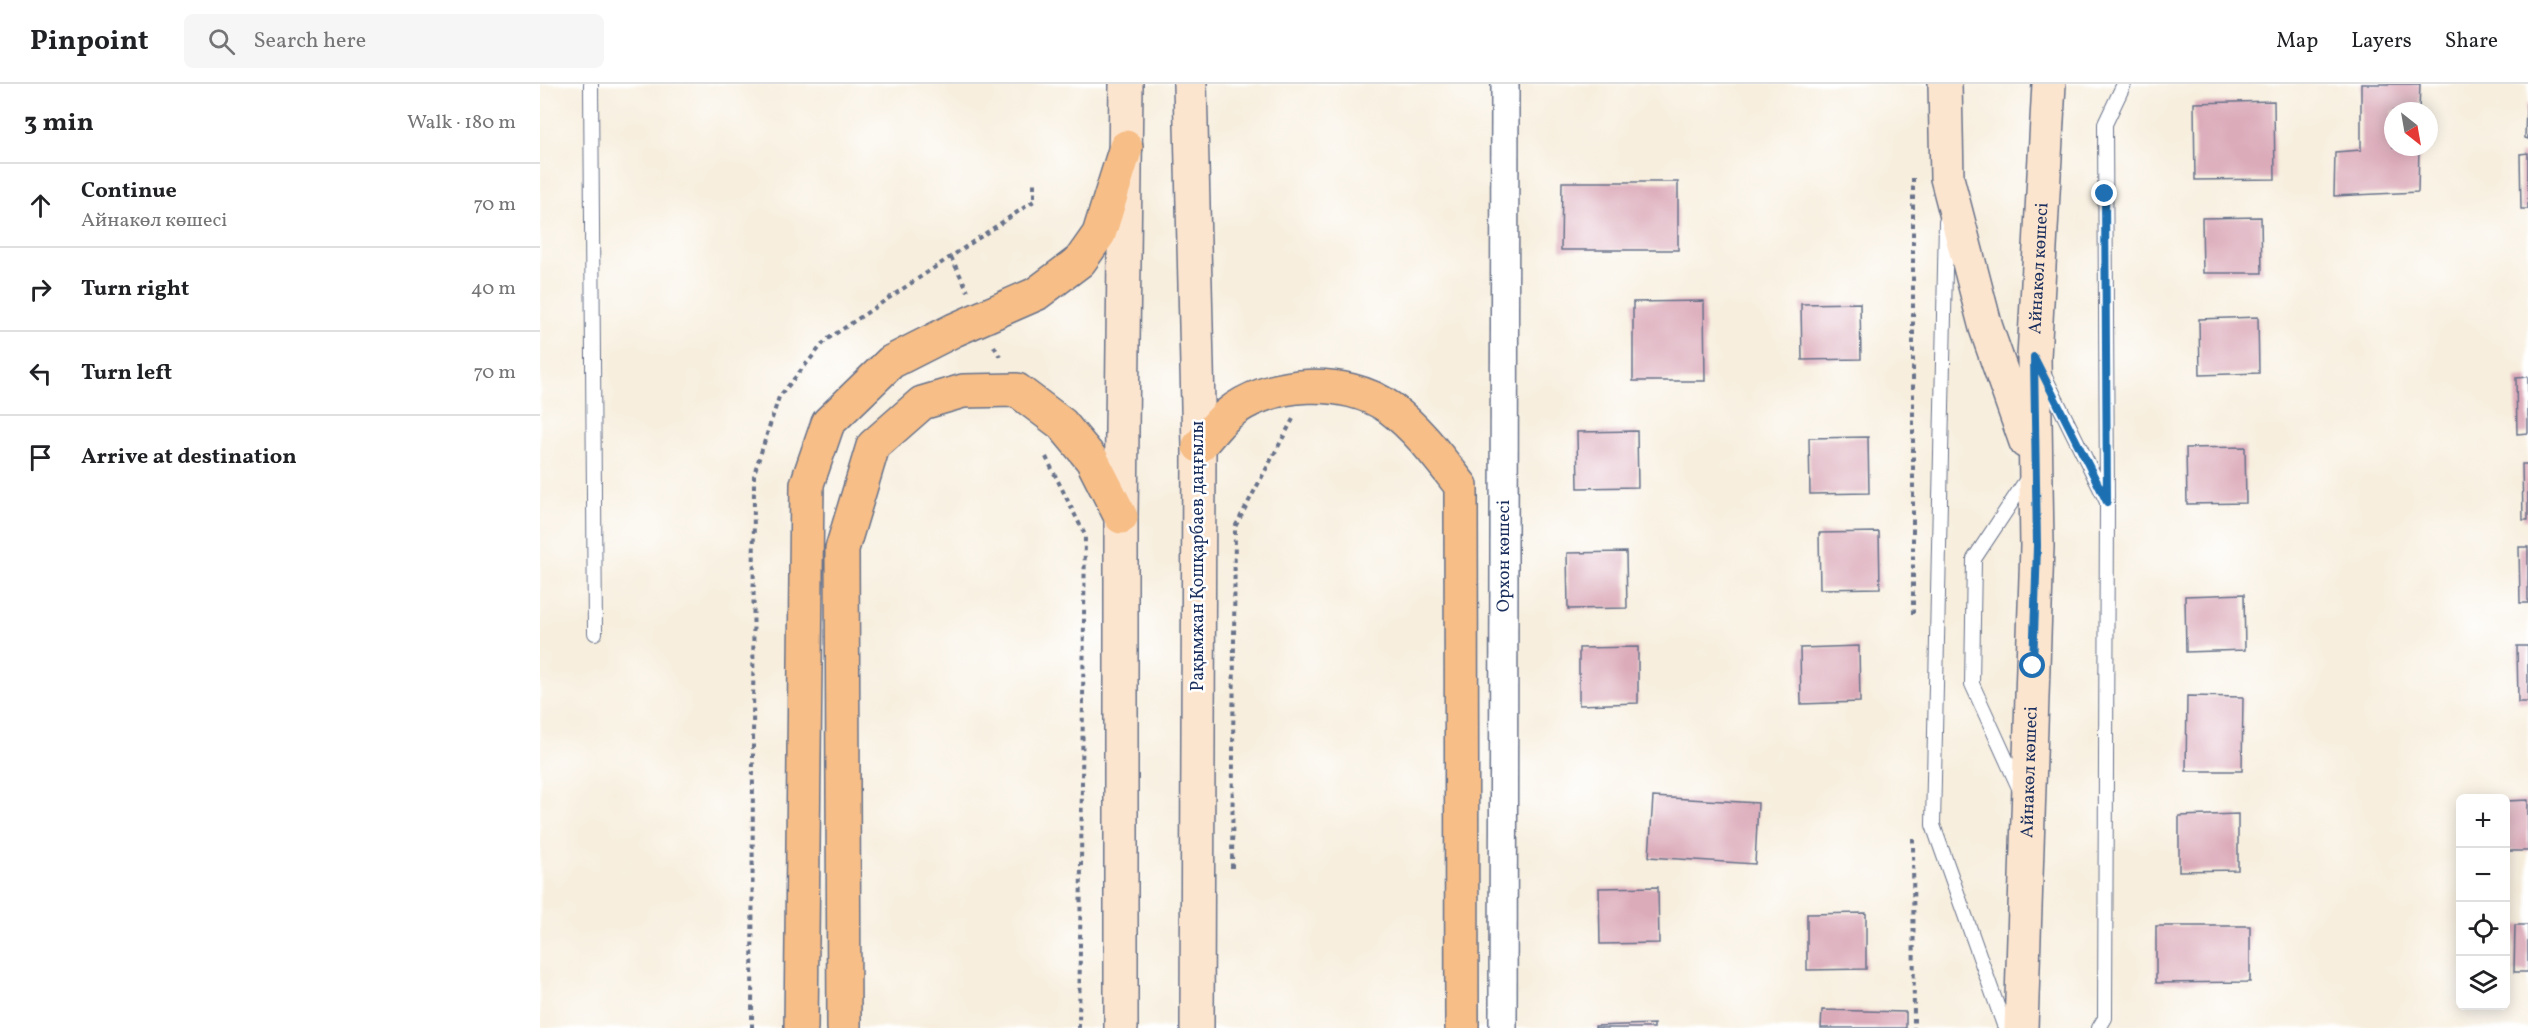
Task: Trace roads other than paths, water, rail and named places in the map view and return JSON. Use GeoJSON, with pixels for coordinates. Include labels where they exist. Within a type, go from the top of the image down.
{"type":"FeatureCollection","features":[{"type":"Feature","properties":{"kind":"main road"},"geometry":{"type":"LineString","coordinates":[[1121,1028],[1121,517],[1126,84]]}},
{"type":"Feature","properties":{"kind":"main road","name":"Рақымжан Қошқарбаев даңғылы"},"geometry":{"type":"LineString","coordinates":[[1190,84],[1199,446],[1197,1028]]}},
{"type":"Feature","properties":{"kind":"main road"},"geometry":{"type":"LineString","coordinates":[[1945,84],[1947,178],[1986,328],[2035,466]]}},
{"type":"Feature","properties":{"kind":"main road","name":"Айнакөл көшесі"},"geometry":{"type":"LineString","coordinates":[[2021,1028],[2037,546],[2034,357],[2049,84]]}},
{"type":"Feature","properties":{"kind":"main road"},"geometry":{"type":"LineString","coordinates":[[801,1028],[807,484],[828,423],[891,362],[954,330],[1036,294],[1080,261],[1099,234],[1126,147]]}},
{"type":"Feature","properties":{"kind":"main road"},"geometry":{"type":"LineString","coordinates":[[1199,446],[1228,414],[1265,394],[1307,385],[1350,390],[1389,407],[1421,436],[1461,486],[1462,1028]]}},
{"type":"Feature","properties":{"kind":"main road"},"geometry":{"type":"LineString","coordinates":[[844,1028],[842,549],[873,446],[922,404],[963,391],[1017,390],[1062,424],[1092,460],[1121,517]]}},
{"type":"Feature","properties":{"kind":"street","name":"Орхон көшесі"},"geometry":{"type":"LineString","coordinates":[[1503,1028],[1505,84]]}},
{"type":"Feature","properties":{"kind":"lane"},"geometry":{"type":"LineString","coordinates":[[591,84],[595,633]]}},
{"type":"Feature","properties":{"kind":"lane"},"geometry":{"type":"LineString","coordinates":[[2099,1028],[2105,1018],[2107,502],[2105,124],[2124,84]]}},
{"type":"Feature","properties":{"kind":"lane"},"geometry":{"type":"LineString","coordinates":[[1947,178],[1933,825],[2005,1028]]}},
{"type":"Feature","properties":{"kind":"lane"},"geometry":{"type":"LineString","coordinates":[[2034,357],[2107,502]]}},
{"type":"Feature","properties":{"kind":"lane"},"geometry":{"type":"LineString","coordinates":[[2028,809],[1972,684],[1974,559],[2035,466]]}}]}
